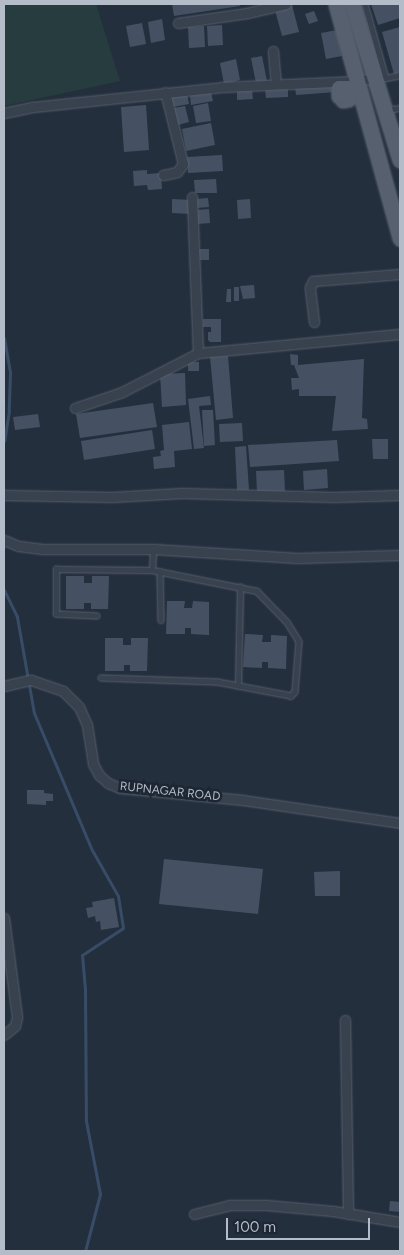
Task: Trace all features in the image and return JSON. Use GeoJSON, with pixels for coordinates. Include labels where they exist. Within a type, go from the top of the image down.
{"type":"FeatureCollection","features":[{"type":"Feature","properties":{"kind":"main road"},"geometry":{"type":"LineString","coordinates":[[336,4],[400,238]]}},
{"type":"Feature","properties":{"kind":"main road"},"geometry":{"type":"LineString","coordinates":[[352,4],[376,78],[384,111],[396,131],[400,160]]}},
{"type":"Feature","properties":{"kind":"street"},"geometry":{"type":"LineString","coordinates":[[178,23],[248,13],[286,4]]}},
{"type":"Feature","properties":{"kind":"street"},"geometry":{"type":"LineString","coordinates":[[273,51],[276,84]]}},
{"type":"Feature","properties":{"kind":"street"},"geometry":{"type":"LineString","coordinates":[[4,113],[33,107],[165,92],[276,84],[356,81],[376,78]]}},
{"type":"Feature","properties":{"kind":"street"},"geometry":{"type":"LineString","coordinates":[[163,175],[177,172],[183,164],[165,92]]}},
{"type":"Feature","properties":{"kind":"street"},"geometry":{"type":"LineString","coordinates":[[192,197],[198,353]]}},
{"type":"Feature","properties":{"kind":"street"},"geometry":{"type":"LineString","coordinates":[[314,322],[310,287],[313,281],[400,274]]}},
{"type":"Feature","properties":{"kind":"street"},"geometry":{"type":"LineString","coordinates":[[74,408],[122,392],[198,353],[400,334]]}},
{"type":"Feature","properties":{"kind":"street"},"geometry":{"type":"LineString","coordinates":[[4,495],[112,497],[182,493],[334,498],[400,495]]}},
{"type":"Feature","properties":{"kind":"street"},"geometry":{"type":"LineString","coordinates":[[4,540],[18,546],[43,549],[153,549],[298,558],[400,555]]}},
{"type":"Feature","properties":{"kind":"street","name":"RUPNAGAR ROAD"},"geometry":{"type":"LineString","coordinates":[[4,686],[26,681],[48,684],[63,691],[79,706],[87,725],[93,764],[99,775],[108,783],[120,788],[243,800],[400,823]]}},
{"type":"Feature","properties":{"kind":"street"},"geometry":{"type":"LineString","coordinates":[[4,918],[7,959],[17,1017],[15,1026],[4,1035]]}},
{"type":"Feature","properties":{"kind":"street"},"geometry":{"type":"LineString","coordinates":[[344,1020],[348,1214]]}},
{"type":"Feature","properties":{"kind":"street"},"geometry":{"type":"LineString","coordinates":[[194,1214],[228,1205],[266,1206],[348,1214],[400,1222]]}},
{"type":"Feature","properties":{"kind":"lane"},"geometry":{"type":"LineString","coordinates":[[365,4],[386,78],[400,75]]}},
{"type":"Feature","properties":{"kind":"lane"},"geometry":{"type":"LineString","coordinates":[[384,111],[400,108]]}},
{"type":"Feature","properties":{"kind":"lane"},"geometry":{"type":"LineString","coordinates":[[152,570],[153,549]]}},
{"type":"Feature","properties":{"kind":"lane"},"geometry":{"type":"LineString","coordinates":[[97,616],[56,614],[56,569],[152,570],[257,591],[287,622],[299,641],[295,692],[292,696],[217,682],[101,678]]}},
{"type":"Feature","properties":{"kind":"lane"},"geometry":{"type":"LineString","coordinates":[[160,571],[161,620]]}},
{"type":"Feature","properties":{"kind":"lane"},"geometry":{"type":"LineString","coordinates":[[238,686],[240,587]]}},
{"type":"Feature","properties":{"kind":"green space"},"geometry":{"type":"Polygon","coordinates":[[[4,4],[96,4],[120,81],[4,106],[4,4]]]}},
{"type":"Feature","properties":{"kind":"building"},"geometry":{"type":"Polygon","coordinates":[[[172,4],[239,4],[240,6],[174,16],[172,4]]]}},
{"type":"Feature","properties":{"kind":"building"},"geometry":{"type":"Polygon","coordinates":[[[371,4],[400,4],[400,18],[378,25],[371,4]]]}},
{"type":"Feature","properties":{"kind":"building"},"geometry":{"type":"Polygon","coordinates":[[[292,5],[299,32],[282,36],[275,10],[292,5]]]}},
{"type":"Feature","properties":{"kind":"building"},"geometry":{"type":"Polygon","coordinates":[[[314,11],[318,21],[309,24],[305,14],[314,11]]]}},
{"type":"Feature","properties":{"kind":"building"},"geometry":{"type":"Polygon","coordinates":[[[162,19],[165,40],[151,43],[148,22],[162,19]]]}},
{"type":"Feature","properties":{"kind":"building"},"geometry":{"type":"Polygon","coordinates":[[[142,23],[146,44],[130,47],[126,26],[142,23]]]}},
{"type":"Feature","properties":{"kind":"building"},"geometry":{"type":"Polygon","coordinates":[[[222,25],[223,45],[208,46],[207,26],[222,25]]]}},
{"type":"Feature","properties":{"kind":"building"},"geometry":{"type":"Polygon","coordinates":[[[204,26],[205,47],[189,48],[188,27],[204,26]]]}},
{"type":"Feature","properties":{"kind":"building"},"geometry":{"type":"Polygon","coordinates":[[[400,27],[400,72],[394,74],[382,32],[400,27]]]}},
{"type":"Feature","properties":{"kind":"building"},"geometry":{"type":"Polygon","coordinates":[[[337,30],[342,56],[326,59],[321,33],[337,30]]]}},
{"type":"Feature","properties":{"kind":"building"},"geometry":{"type":"Polygon","coordinates":[[[262,56],[267,81],[256,83],[251,58],[262,56]]]}},
{"type":"Feature","properties":{"kind":"building"},"geometry":{"type":"Polygon","coordinates":[[[236,59],[240,80],[224,84],[220,63],[236,59]]]}},
{"type":"Feature","properties":{"kind":"building"},"geometry":{"type":"Polygon","coordinates":[[[336,83],[336,92],[296,95],[295,86],[336,83]]]}},
{"type":"Feature","properties":{"kind":"building"},"geometry":{"type":"Polygon","coordinates":[[[288,88],[288,97],[266,98],[265,89],[288,88]]]}},
{"type":"Feature","properties":{"kind":"building"},"geometry":{"type":"Polygon","coordinates":[[[252,90],[253,99],[237,100],[237,91],[252,90]]]}},
{"type":"Feature","properties":{"kind":"building"},"geometry":{"type":"Polygon","coordinates":[[[211,92],[213,101],[191,105],[190,95],[211,92]]]}},
{"type":"Feature","properties":{"kind":"building"},"geometry":{"type":"Polygon","coordinates":[[[187,93],[189,104],[173,107],[171,95],[187,93]]]}},
{"type":"Feature","properties":{"kind":"building"},"geometry":{"type":"Polygon","coordinates":[[[208,103],[211,121],[196,123],[193,106],[208,103]]]}},
{"type":"Feature","properties":{"kind":"building"},"geometry":{"type":"Polygon","coordinates":[[[146,105],[149,150],[124,152],[121,107],[146,105]]]}},
{"type":"Feature","properties":{"kind":"building"},"geometry":{"type":"Polygon","coordinates":[[[185,106],[189,122],[178,125],[174,108],[185,106]]]}},
{"type":"Feature","properties":{"kind":"building"},"geometry":{"type":"Polygon","coordinates":[[[211,123],[215,145],[186,151],[182,129],[211,123]]]}},
{"type":"Feature","properties":{"kind":"building"},"geometry":{"type":"Polygon","coordinates":[[[222,155],[223,171],[188,173],[187,157],[222,155]]]}},
{"type":"Feature","properties":{"kind":"building"},"geometry":{"type":"Polygon","coordinates":[[[147,170],[147,174],[161,173],[162,189],[148,190],[147,185],[134,186],[133,171],[147,170]]]}},
{"type":"Feature","properties":{"kind":"building"},"geometry":{"type":"Polygon","coordinates":[[[216,179],[217,193],[195,193],[194,180],[216,179]]]}},
{"type":"Feature","properties":{"kind":"building"},"geometry":{"type":"Polygon","coordinates":[[[208,198],[209,207],[197,208],[196,199],[208,198]]]}},
{"type":"Feature","properties":{"kind":"building"},"geometry":{"type":"Polygon","coordinates":[[[172,199],[191,200],[191,214],[172,213],[172,199]]]}},
{"type":"Feature","properties":{"kind":"building"},"geometry":{"type":"Polygon","coordinates":[[[250,199],[251,218],[238,219],[237,200],[250,199]]]}},
{"type":"Feature","properties":{"kind":"building"},"geometry":{"type":"Polygon","coordinates":[[[209,209],[210,223],[197,224],[196,210],[209,209]]]}},
{"type":"Feature","properties":{"kind":"building"},"geometry":{"type":"Polygon","coordinates":[[[199,249],[209,249],[209,260],[200,260],[199,249]]]}},
{"type":"Feature","properties":{"kind":"building"},"geometry":{"type":"Polygon","coordinates":[[[254,285],[255,298],[243,299],[240,286],[254,285]]]}},
{"type":"Feature","properties":{"kind":"building"},"geometry":{"type":"Polygon","coordinates":[[[234,287],[239,287],[239,301],[234,301],[234,287]]]}},
{"type":"Feature","properties":{"kind":"building"},"geometry":{"type":"Polygon","coordinates":[[[227,289],[231,289],[231,302],[226,302],[227,289]]]}},
{"type":"Feature","properties":{"kind":"building"},"geometry":{"type":"Polygon","coordinates":[[[203,319],[221,319],[221,342],[210,342],[208,340],[208,332],[211,332],[211,327],[203,327],[203,319]]]}},
{"type":"Feature","properties":{"kind":"building"},"geometry":{"type":"Polygon","coordinates":[[[290,354],[298,355],[298,365],[364,359],[362,418],[367,419],[368,429],[332,431],[336,396],[299,396],[299,389],[292,390],[291,378],[299,378],[294,365],[291,365],[290,354]]]}},
{"type":"Feature","properties":{"kind":"building"},"geometry":{"type":"Polygon","coordinates":[[[228,356],[233,418],[216,420],[210,357],[228,356]]]}},
{"type":"Feature","properties":{"kind":"building"},"geometry":{"type":"Polygon","coordinates":[[[188,362],[199,362],[199,371],[188,371],[188,362]]]}},
{"type":"Feature","properties":{"kind":"building"},"geometry":{"type":"Polygon","coordinates":[[[185,373],[186,405],[162,407],[160,374],[185,373]]]}},
{"type":"Feature","properties":{"kind":"building"},"geometry":{"type":"Polygon","coordinates":[[[210,396],[211,405],[199,406],[204,448],[194,449],[188,399],[210,396]]]}},
{"type":"Feature","properties":{"kind":"building"},"geometry":{"type":"Polygon","coordinates":[[[153,403],[157,427],[80,438],[76,414],[153,403]]]}},
{"type":"Feature","properties":{"kind":"building"},"geometry":{"type":"Polygon","coordinates":[[[202,410],[213,410],[215,445],[204,446],[202,410]]]}},
{"type":"Feature","properties":{"kind":"building"},"geometry":{"type":"Polygon","coordinates":[[[38,414],[40,427],[15,430],[13,417],[38,414]]]}},
{"type":"Feature","properties":{"kind":"building"},"geometry":{"type":"Polygon","coordinates":[[[189,422],[192,449],[174,451],[175,467],[154,469],[153,457],[161,456],[160,451],[164,450],[162,425],[189,422]]]}},
{"type":"Feature","properties":{"kind":"building"},"geometry":{"type":"Polygon","coordinates":[[[242,423],[243,441],[220,442],[219,424],[242,423]]]}},
{"type":"Feature","properties":{"kind":"building"},"geometry":{"type":"Polygon","coordinates":[[[152,430],[155,449],[84,460],[81,441],[152,430]]]}},
{"type":"Feature","properties":{"kind":"building"},"geometry":{"type":"Polygon","coordinates":[[[372,439],[388,439],[388,459],[373,459],[372,439]]]}},
{"type":"Feature","properties":{"kind":"building"},"geometry":{"type":"Polygon","coordinates":[[[337,440],[339,461],[250,467],[248,445],[337,440]]]}},
{"type":"Feature","properties":{"kind":"building"},"geometry":{"type":"Polygon","coordinates":[[[246,446],[249,490],[237,490],[235,447],[246,446]]]}},
{"type":"Feature","properties":{"kind":"building"},"geometry":{"type":"Polygon","coordinates":[[[327,469],[328,488],[304,490],[303,471],[327,469]]]}},
{"type":"Feature","properties":{"kind":"building"},"geometry":{"type":"Polygon","coordinates":[[[284,470],[285,491],[257,492],[256,471],[284,470]]]}},
{"type":"Feature","properties":{"kind":"building"},"geometry":{"type":"Polygon","coordinates":[[[66,576],[84,576],[84,583],[92,583],[92,576],[109,576],[108,609],[91,609],[91,603],[84,603],[84,609],[66,609],[66,576]]]}},
{"type":"Feature","properties":{"kind":"building"},"geometry":{"type":"Polygon","coordinates":[[[167,601],[185,601],[184,608],[192,608],[193,601],[209,602],[209,635],[191,634],[191,628],[185,628],[185,634],[166,634],[167,601]]]}},
{"type":"Feature","properties":{"kind":"building"},"geometry":{"type":"Polygon","coordinates":[[[245,634],[263,635],[262,642],[271,642],[271,635],[287,636],[286,669],[268,668],[268,662],[262,662],[262,668],[243,667],[245,634]]]}},
{"type":"Feature","properties":{"kind":"building"},"geometry":{"type":"Polygon","coordinates":[[[105,638],[123,638],[123,645],[131,645],[131,638],[148,638],[147,671],[130,671],[130,665],[124,665],[124,671],[105,671],[105,638]]]}},
{"type":"Feature","properties":{"kind":"building"},"geometry":{"type":"Polygon","coordinates":[[[27,790],[44,790],[44,793],[53,794],[53,801],[46,801],[46,805],[27,804],[27,790]]]}},
{"type":"Feature","properties":{"kind":"building"},"geometry":{"type":"Polygon","coordinates":[[[164,859],[263,869],[258,914],[159,904],[164,859]]]}},
{"type":"Feature","properties":{"kind":"building"},"geometry":{"type":"Polygon","coordinates":[[[340,871],[340,896],[315,896],[314,872],[340,871]]]}},
{"type":"Feature","properties":{"kind":"building"},"geometry":{"type":"Polygon","coordinates":[[[114,898],[119,927],[101,930],[100,921],[96,922],[95,916],[88,918],[86,908],[93,907],[92,902],[114,898]]]}},
{"type":"Feature","properties":{"kind":"building"},"geometry":{"type":"Polygon","coordinates":[[[390,1201],[400,1202],[400,1212],[389,1211],[390,1201]]]}},
{"type":"Feature","properties":{"kind":"waterway"},"geometry":{"type":"LineString","coordinates":[[4,338],[10,373],[9,411],[4,441]]}},
{"type":"Feature","properties":{"kind":"waterway"},"geometry":{"type":"LineString","coordinates":[[4,590],[17,617],[34,713],[92,850],[118,896],[123,928],[82,955],[85,989],[86,1121],[100,1194],[85,1251]]}}]}
